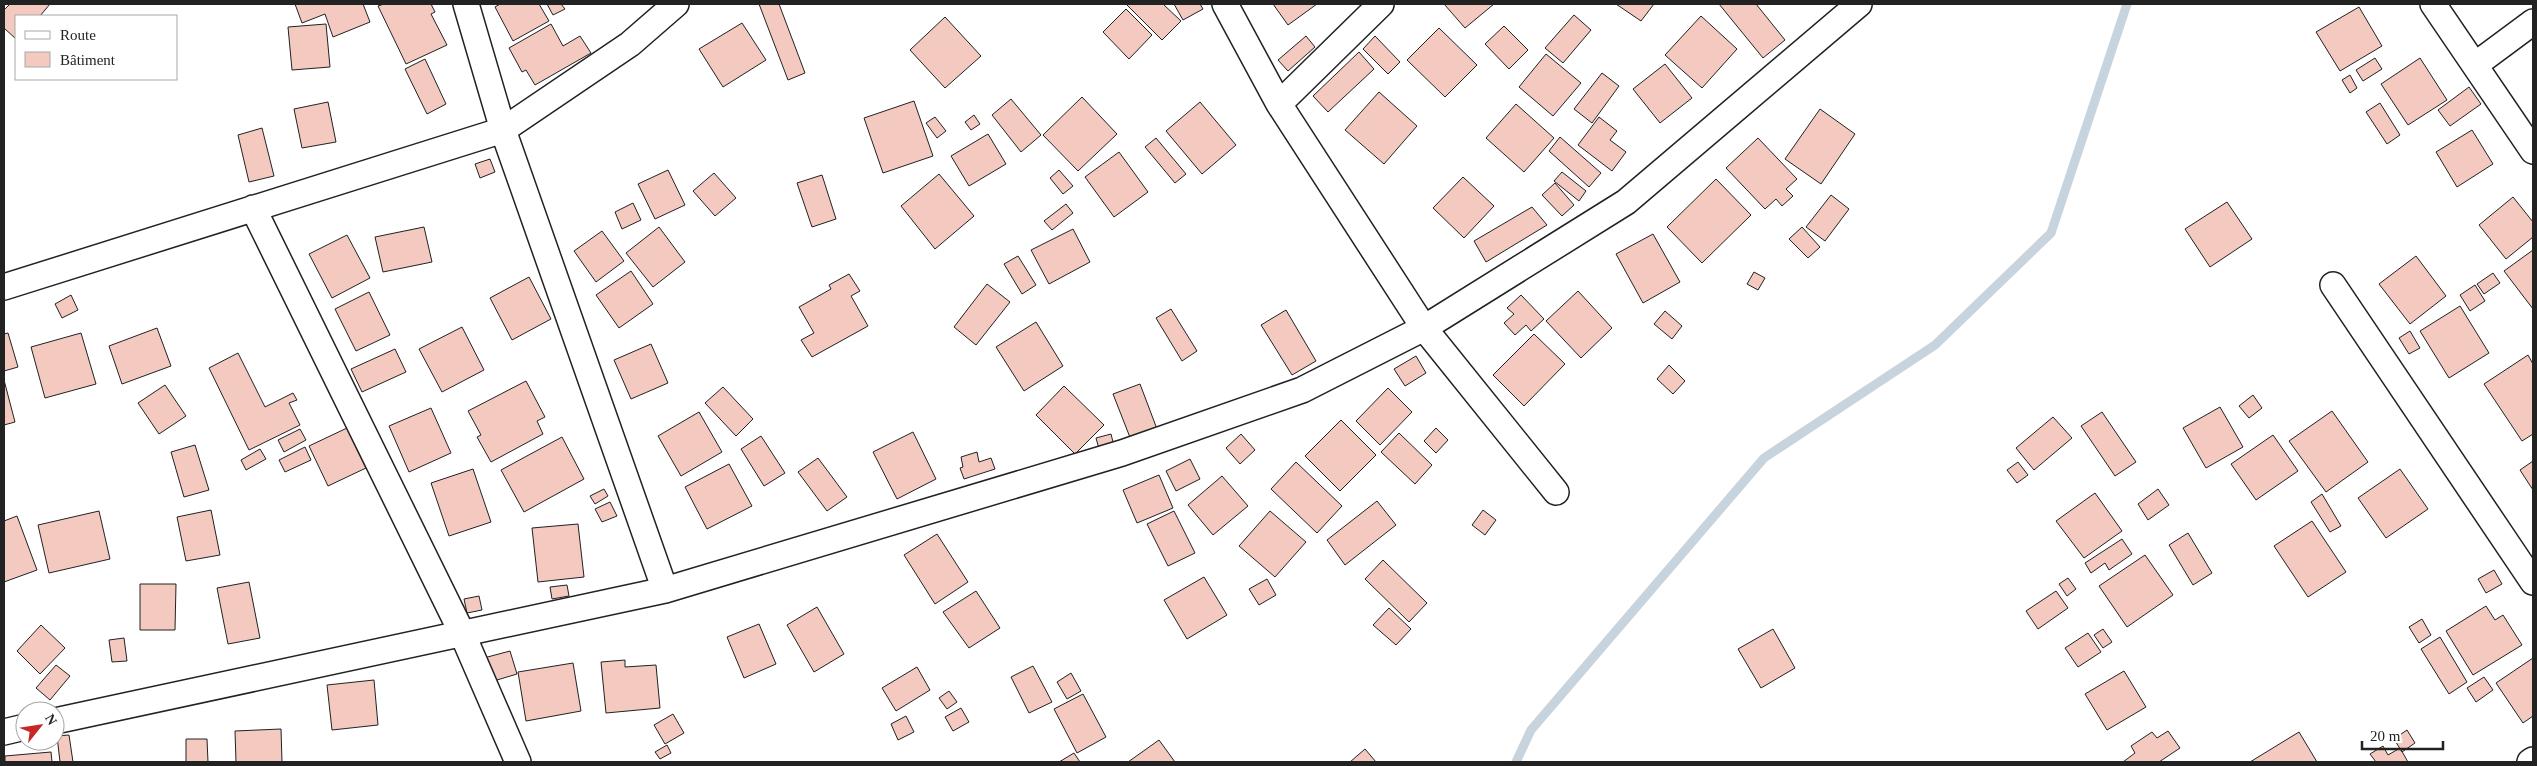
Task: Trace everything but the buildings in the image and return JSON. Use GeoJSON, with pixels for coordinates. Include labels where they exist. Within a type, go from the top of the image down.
{"type":"FeatureCollection","features":[{"type":"Feature","properties":{"kind":"street"},"geometry":{"type":"LineString","coordinates":[[466,4],[503,130],[665,590]]}},
{"type":"Feature","properties":{"kind":"street"},"geometry":{"type":"LineString","coordinates":[[4,287],[503,130],[630,44],[676,4]]}},
{"type":"Feature","properties":{"kind":"street"},"geometry":{"type":"LineString","coordinates":[[1225,4],[1279,104],[1424,328],[1556,492]]}},
{"type":"Feature","properties":{"kind":"street"},"geometry":{"type":"LineString","coordinates":[[1279,104],[1381,4]]}},
{"type":"Feature","properties":{"kind":"street"},"geometry":{"type":"LineString","coordinates":[[65,719],[665,590],[1122,453],[1302,390],[1424,328],[1626,202],[1859,4]]}},
{"type":"Feature","properties":{"kind":"street"},"geometry":{"type":"LineString","coordinates":[[2433,4],[2533,151]]}},
{"type":"Feature","properties":{"kind":"street"},"geometry":{"type":"LineString","coordinates":[[2474,65],[2533,22]]}},
{"type":"Feature","properties":{"kind":"street"},"geometry":{"type":"LineString","coordinates":[[253,208],[462,633],[518,762]]}},
{"type":"Feature","properties":{"kind":"street"},"geometry":{"type":"LineString","coordinates":[[2333,285],[2533,582]]}},
{"type":"Feature","properties":{"kind":"waterway"},"geometry":{"type":"LineString","coordinates":[[1516,762],[1531,730],[1764,458],[1935,345],[2051,233],[2127,4]]}}]}
